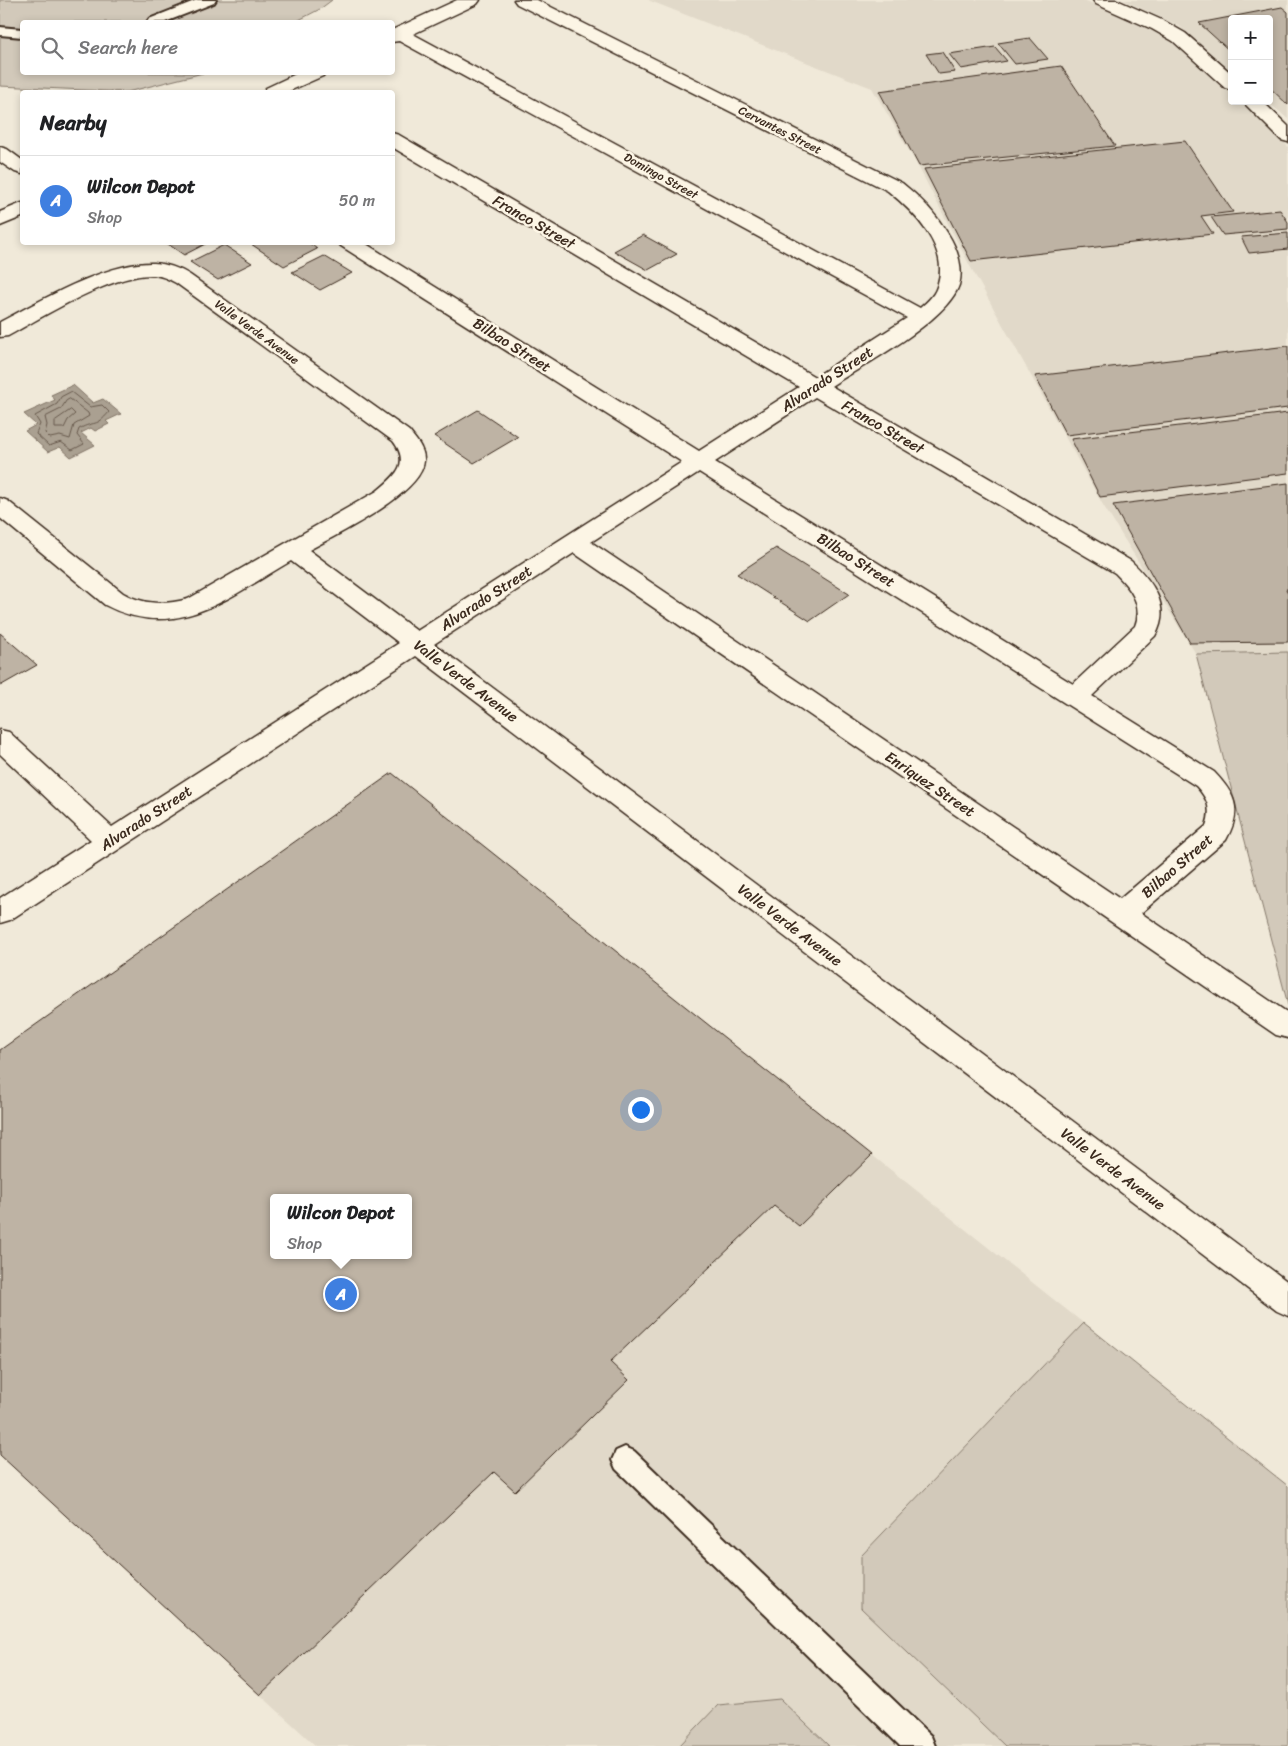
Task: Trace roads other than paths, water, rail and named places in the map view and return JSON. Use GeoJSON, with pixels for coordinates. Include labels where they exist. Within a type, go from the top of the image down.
{"type":"FeatureCollection","features":[{"type":"Feature","properties":{"kind":"street"},"geometry":{"type":"LineString","coordinates":[[396,35],[471,0]]}},
{"type":"Feature","properties":{"kind":"street","name":"Cervantes Street"},"geometry":{"type":"LineString","coordinates":[[523,0],[895,187],[909,198],[924,213],[939,237],[948,263],[950,278],[944,293],[935,306],[922,318]]}},
{"type":"Feature","properties":{"kind":"street"},"geometry":{"type":"LineString","coordinates":[[1102,0],[1158,25],[1178,37],[1228,81]]}},
{"type":"Feature","properties":{"kind":"street","name":"Domingo Street"},"geometry":{"type":"LineString","coordinates":[[396,35],[922,318]]}},
{"type":"Feature","properties":{"kind":"street"},"geometry":{"type":"LineString","coordinates":[[277,90],[310,75]]}},
{"type":"Feature","properties":{"kind":"street"},"geometry":{"type":"LineString","coordinates":[[295,82],[309,90]]}},
{"type":"Feature","properties":{"kind":"street"},"geometry":{"type":"LineString","coordinates":[[1254,105],[1288,136]]}},
{"type":"Feature","properties":{"kind":"street","name":"Franco Street"},"geometry":{"type":"LineString","coordinates":[[395,141],[1123,567],[1143,589],[1152,611],[1150,621],[1146,630],[1075,697]]}},
{"type":"Feature","properties":{"kind":"street"},"geometry":{"type":"LineString","coordinates":[[0,153],[20,167]]}},
{"type":"Feature","properties":{"kind":"street"},"geometry":{"type":"LineString","coordinates":[[0,220],[20,210]]}},
{"type":"Feature","properties":{"kind":"street","name":"Bilbao Street"},"geometry":{"type":"LineString","coordinates":[[353,245],[1205,779],[1215,789],[1223,807],[1222,824],[1216,833],[1121,914]]}},
{"type":"Feature","properties":{"kind":"street","name":"Valle Verde Avenue"},"geometry":{"type":"LineString","coordinates":[[0,506],[114,599],[128,608],[160,612],[196,605],[385,496],[402,482],[411,470],[413,460],[411,446],[401,436],[183,279],[163,270],[138,269],[120,274],[5,321]]}},
{"type":"Feature","properties":{"kind":"street","name":"Alvarado Street"},"geometry":{"type":"LineString","coordinates":[[0,912],[922,318]]}},
{"type":"Feature","properties":{"kind":"street","name":"Enriquez Street"},"geometry":{"type":"LineString","coordinates":[[574,542],[1286,1027]]}},
{"type":"Feature","properties":{"kind":"street","name":"Valle Verde Avenue"},"geometry":{"type":"LineString","coordinates":[[292,550],[1288,1301]]}},
{"type":"Feature","properties":{"kind":"street"},"geometry":{"type":"LineString","coordinates":[[0,740],[110,841]]}},
{"type":"Feature","properties":{"kind":"lane"},"geometry":{"type":"LineString","coordinates":[[159,20],[209,0]]}},
{"type":"Feature","properties":{"kind":"lane"},"geometry":{"type":"LineString","coordinates":[[0,31],[20,33]]}},
{"type":"Feature","properties":{"kind":"lane"},"geometry":{"type":"LineString","coordinates":[[626,1460],[921,1746]]}},
{"type":"Feature","properties":{"kind":"water"},"geometry":{"type":"Polygon","coordinates":[[[73,385],[93,403],[103,399],[121,414],[106,421],[109,424],[95,431],[91,428],[81,433],[95,445],[71,457],[60,447],[48,452],[25,431],[36,425],[24,414],[55,400],[51,395],[73,385]]]}},
{"type":"Feature","properties":{"kind":"place","name":"Wilcon Depot"},"geometry":{"type":"Point","coordinates":[341,1294]}}]}
